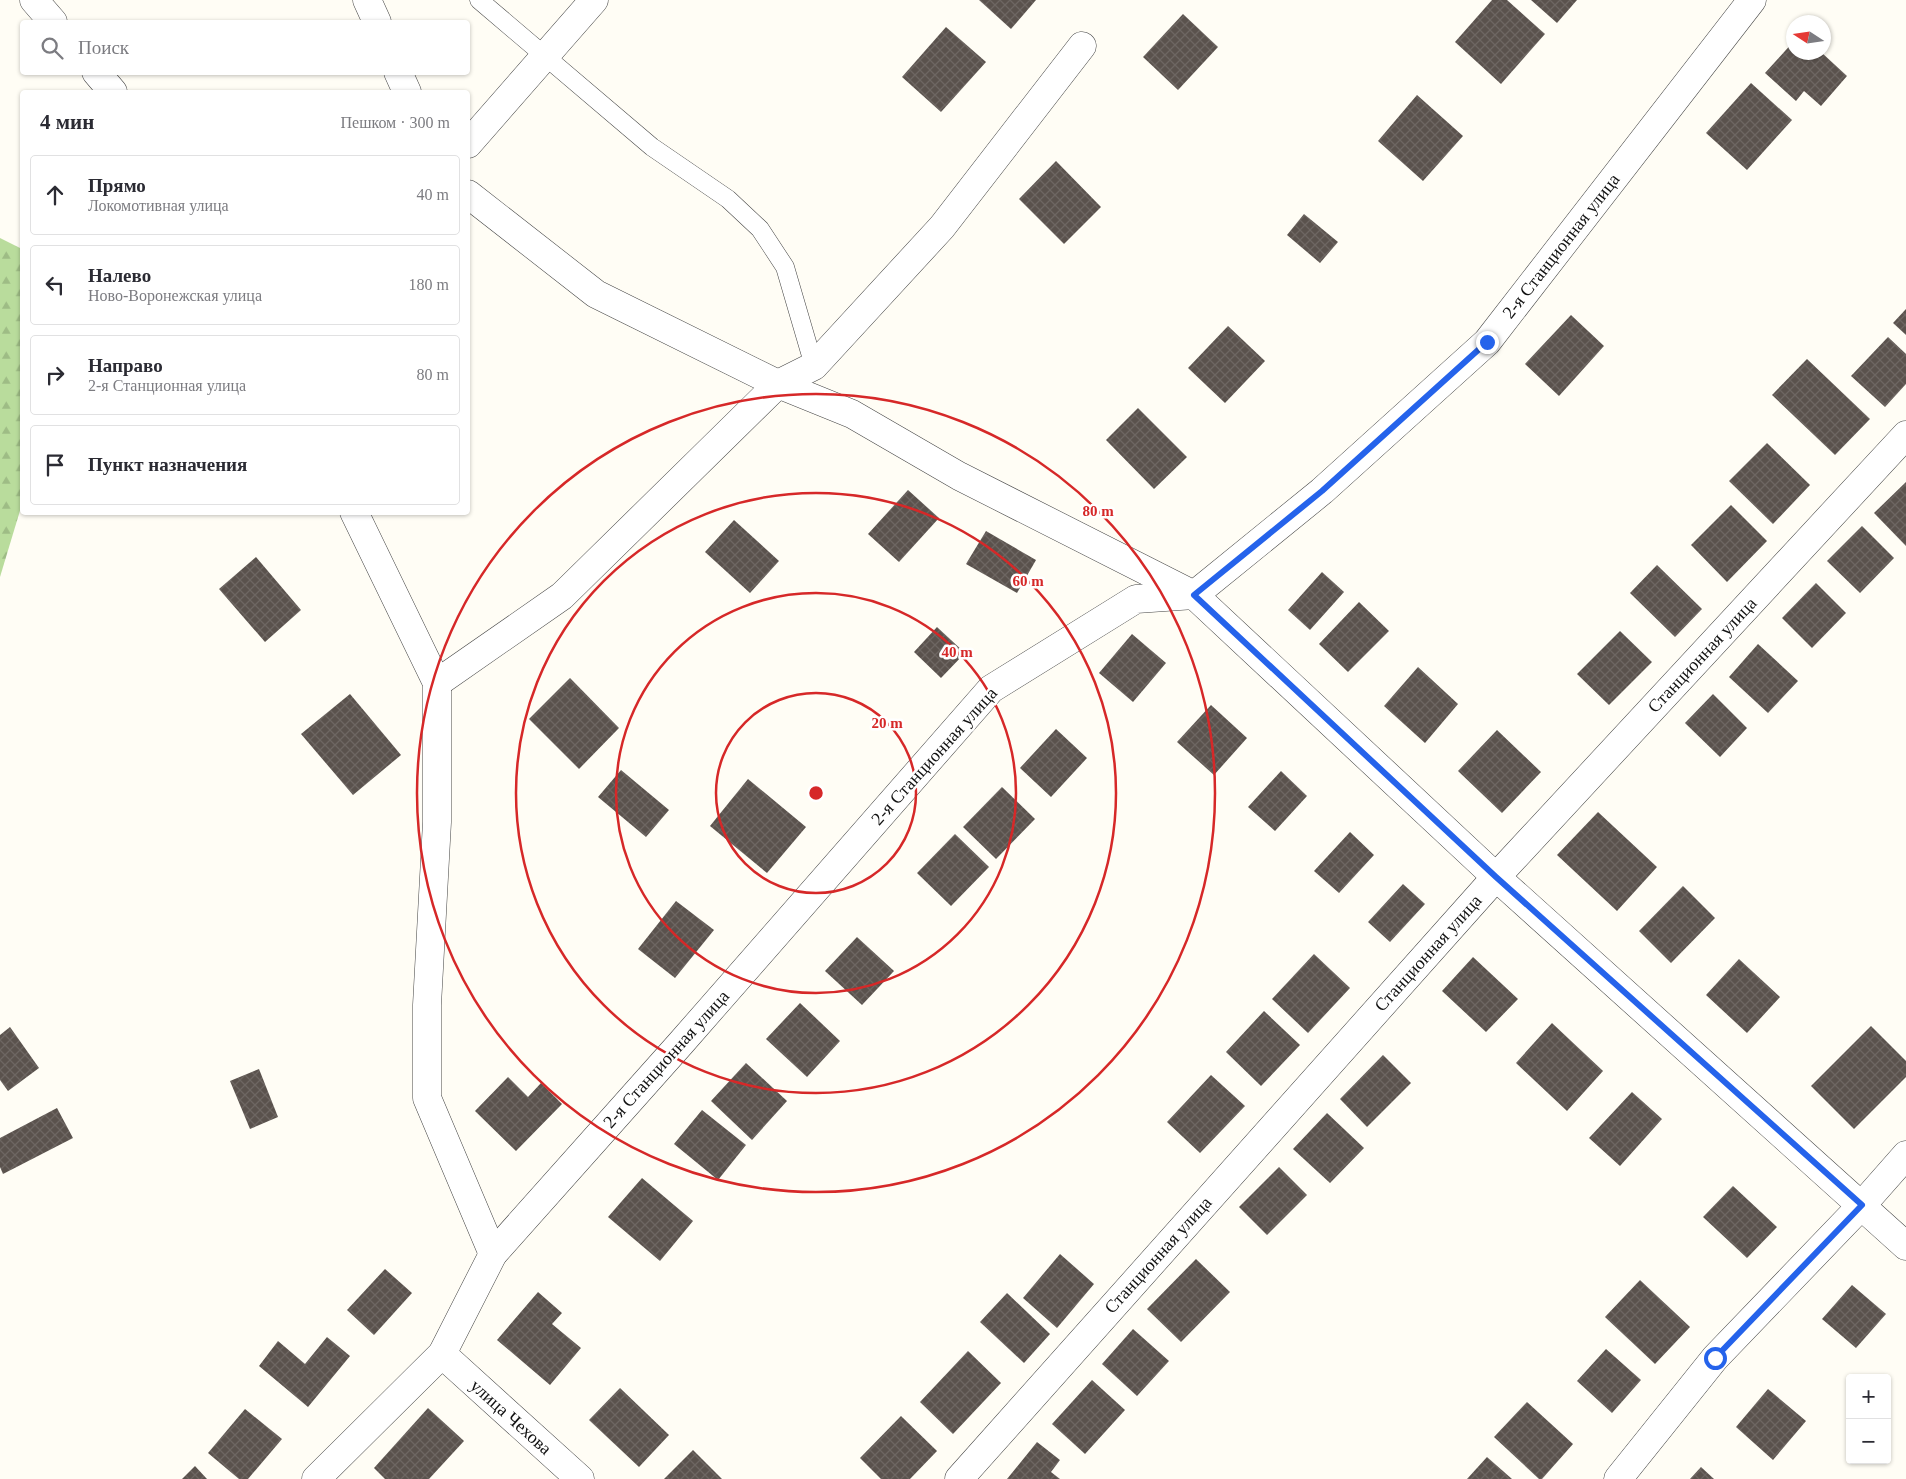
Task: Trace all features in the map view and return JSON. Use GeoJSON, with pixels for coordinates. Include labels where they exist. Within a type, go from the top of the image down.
{"type":"FeatureCollection","features":[{"type":"Feature","properties":{"kind":"street"},"geometry":{"type":"LineString","coordinates":[[34,0],[51,20]]}},
{"type":"Feature","properties":{"kind":"street"},"geometry":{"type":"LineString","coordinates":[[367,0],[376,20]]}},
{"type":"Feature","properties":{"kind":"street"},"geometry":{"type":"LineString","coordinates":[[470,142],[594,0]]}},
{"type":"Feature","properties":{"kind":"street","name":"2-я Станционная улица"},"geometry":{"type":"LineString","coordinates":[[316,1479],[442,1354],[492,1254],[681,1043],[991,689],[1136,599],[1194,595],[1322,491],[1487,342],[1752,0]]}},
{"type":"Feature","properties":{"kind":"street"},"geometry":{"type":"LineString","coordinates":[[437,683],[562,596],[778,384],[814,366],[942,227],[1082,46]]}},
{"type":"Feature","properties":{"kind":"street"},"geometry":{"type":"LineString","coordinates":[[99,75],[111,90]]}},
{"type":"Feature","properties":{"kind":"street"},"geometry":{"type":"LineString","coordinates":[[399,75],[406,90]]}},
{"type":"Feature","properties":{"kind":"street"},"geometry":{"type":"LineString","coordinates":[[470,196],[596,294],[778,384],[852,414],[959,476],[1194,595],[1496,877],[1906,1246]]}},
{"type":"Feature","properties":{"kind":"street","name":"Станционная улица"},"geometry":{"type":"LineString","coordinates":[[959,1479],[1496,877],[1906,435]]}},
{"type":"Feature","properties":{"kind":"street"},"geometry":{"type":"LineString","coordinates":[[355,515],[437,683],[437,822],[427,1005],[427,1098],[492,1254]]}},
{"type":"Feature","properties":{"kind":"street"},"geometry":{"type":"LineString","coordinates":[[1618,1479],[1715,1358],[1862,1205],[1906,1155]]}},
{"type":"Feature","properties":{"kind":"street","name":"улица Чехова"},"geometry":{"type":"LineString","coordinates":[[442,1354],[580,1479]]}},
{"type":"Feature","properties":{"kind":"lane"},"geometry":{"type":"LineString","coordinates":[[479,0],[652,147],[728,199],[760,229],[785,267],[814,366]]}},
{"type":"Feature","properties":{"kind":"green space"},"geometry":{"type":"Polygon","coordinates":[[[0,238],[20,248],[20,511],[0,577],[0,238]]]}},
{"type":"Feature","properties":{"kind":"building"},"geometry":{"type":"Polygon","coordinates":[[[979,0],[1036,0],[1011,29],[979,0]]]}},
{"type":"Feature","properties":{"kind":"building"},"geometry":{"type":"Polygon","coordinates":[[[1492,0],[1507,0],[1545,34],[1501,84],[1455,42],[1492,0]]]}},
{"type":"Feature","properties":{"kind":"building"},"geometry":{"type":"Polygon","coordinates":[[[1531,0],[1577,0],[1557,23],[1531,0]]]}},
{"type":"Feature","properties":{"kind":"building"},"geometry":{"type":"Polygon","coordinates":[[[1183,14],[1218,47],[1178,90],[1143,57],[1183,14]]]}},
{"type":"Feature","properties":{"kind":"building"},"geometry":{"type":"Polygon","coordinates":[[[946,27],[986,62],[941,112],[902,77],[946,27]]]}},
{"type":"Feature","properties":{"kind":"building"},"geometry":{"type":"Polygon","coordinates":[[[1786,50],[1786,60],[1830,60],[1847,76],[1821,106],[1804,91],[1796,101],[1765,73],[1786,50]]]}},
{"type":"Feature","properties":{"kind":"building"},"geometry":{"type":"Polygon","coordinates":[[[1751,83],[1792,120],[1747,170],[1706,133],[1751,83]]]}},
{"type":"Feature","properties":{"kind":"building"},"geometry":{"type":"Polygon","coordinates":[[[1417,95],[1463,136],[1423,181],[1378,141],[1417,95]]]}},
{"type":"Feature","properties":{"kind":"building"},"geometry":{"type":"Polygon","coordinates":[[[1056,161],[1101,207],[1064,244],[1019,199],[1056,161]]]}},
{"type":"Feature","properties":{"kind":"building"},"geometry":{"type":"Polygon","coordinates":[[[1304,214],[1338,242],[1320,263],[1287,235],[1304,214]]]}},
{"type":"Feature","properties":{"kind":"building"},"geometry":{"type":"Polygon","coordinates":[[[1906,309],[1906,335],[1893,323],[1906,309]]]}},
{"type":"Feature","properties":{"kind":"building"},"geometry":{"type":"Polygon","coordinates":[[[1571,315],[1604,346],[1559,396],[1525,364],[1571,315]]]}},
{"type":"Feature","properties":{"kind":"building"},"geometry":{"type":"Polygon","coordinates":[[[1228,326],[1265,361],[1225,403],[1188,368],[1228,326]]]}},
{"type":"Feature","properties":{"kind":"building"},"geometry":{"type":"Polygon","coordinates":[[[1888,337],[1906,354],[1906,384],[1885,407],[1851,376],[1888,337]]]}},
{"type":"Feature","properties":{"kind":"building"},"geometry":{"type":"Polygon","coordinates":[[[1807,359],[1870,419],[1835,455],[1772,395],[1807,359]]]}},
{"type":"Feature","properties":{"kind":"building"},"geometry":{"type":"Polygon","coordinates":[[[1138,408],[1187,457],[1154,489],[1106,440],[1138,408]]]}},
{"type":"Feature","properties":{"kind":"building"},"geometry":{"type":"Polygon","coordinates":[[[1767,443],[1810,485],[1773,524],[1729,481],[1767,443]]]}},
{"type":"Feature","properties":{"kind":"building"},"geometry":{"type":"Polygon","coordinates":[[[1906,482],[1906,546],[1874,513],[1906,482]]]}},
{"type":"Feature","properties":{"kind":"building"},"geometry":{"type":"Polygon","coordinates":[[[908,490],[939,518],[899,562],[868,534],[908,490]]]}},
{"type":"Feature","properties":{"kind":"building"},"geometry":{"type":"Polygon","coordinates":[[[1731,505],[1767,541],[1727,582],[1691,545],[1731,505]]]}},
{"type":"Feature","properties":{"kind":"building"},"geometry":{"type":"Polygon","coordinates":[[[734,520],[779,561],[750,593],[705,552],[734,520]]]}},
{"type":"Feature","properties":{"kind":"building"},"geometry":{"type":"Polygon","coordinates":[[[1862,526],[1894,558],[1860,593],[1827,561],[1862,526]]]}},
{"type":"Feature","properties":{"kind":"building"},"geometry":{"type":"Polygon","coordinates":[[[986,531],[1036,560],[1017,593],[966,564],[986,531]]]}},
{"type":"Feature","properties":{"kind":"building"},"geometry":{"type":"Polygon","coordinates":[[[256,557],[301,610],[265,642],[219,589],[256,557]]]}},
{"type":"Feature","properties":{"kind":"building"},"geometry":{"type":"Polygon","coordinates":[[[1657,565],[1702,609],[1675,637],[1630,593],[1657,565]]]}},
{"type":"Feature","properties":{"kind":"building"},"geometry":{"type":"Polygon","coordinates":[[[1322,572],[1344,592],[1310,630],[1288,610],[1322,572]]]}},
{"type":"Feature","properties":{"kind":"building"},"geometry":{"type":"Polygon","coordinates":[[[1816,583],[1846,613],[1812,648],[1782,618],[1816,583]]]}},
{"type":"Feature","properties":{"kind":"building"},"geometry":{"type":"Polygon","coordinates":[[[1359,602],[1389,631],[1348,672],[1319,644],[1359,602]]]}},
{"type":"Feature","properties":{"kind":"building"},"geometry":{"type":"Polygon","coordinates":[[[937,627],[965,653],[941,678],[914,652],[937,627]]]}},
{"type":"Feature","properties":{"kind":"building"},"geometry":{"type":"Polygon","coordinates":[[[1620,631],[1652,662],[1609,705],[1577,674],[1620,631]]]}},
{"type":"Feature","properties":{"kind":"building"},"geometry":{"type":"Polygon","coordinates":[[[1132,634],[1166,663],[1133,702],[1099,673],[1132,634]]]}},
{"type":"Feature","properties":{"kind":"building"},"geometry":{"type":"Polygon","coordinates":[[[1758,644],[1798,681],[1768,713],[1729,677],[1758,644]]]}},
{"type":"Feature","properties":{"kind":"building"},"geometry":{"type":"Polygon","coordinates":[[[1418,667],[1458,704],[1425,743],[1384,706],[1418,667]]]}},
{"type":"Feature","properties":{"kind":"building"},"geometry":{"type":"Polygon","coordinates":[[[570,678],[619,728],[579,769],[529,719],[570,678]]]}},
{"type":"Feature","properties":{"kind":"building"},"geometry":{"type":"Polygon","coordinates":[[[350,694],[401,755],[353,795],[301,734],[350,694]]]}},
{"type":"Feature","properties":{"kind":"building"},"geometry":{"type":"Polygon","coordinates":[[[1713,694],[1747,728],[1720,757],[1685,723],[1713,694]]]}},
{"type":"Feature","properties":{"kind":"building"},"geometry":{"type":"Polygon","coordinates":[[[1211,705],[1247,738],[1214,775],[1177,742],[1211,705]]]}},
{"type":"Feature","properties":{"kind":"building"},"geometry":{"type":"Polygon","coordinates":[[[1056,729],[1087,758],[1051,797],[1020,768],[1056,729]]]}},
{"type":"Feature","properties":{"kind":"building"},"geometry":{"type":"Polygon","coordinates":[[[1497,730],[1541,772],[1502,813],[1458,771],[1497,730]]]}},
{"type":"Feature","properties":{"kind":"building"},"geometry":{"type":"Polygon","coordinates":[[[621,770],[669,810],[646,837],[598,797],[621,770]]]}},
{"type":"Feature","properties":{"kind":"building"},"geometry":{"type":"Polygon","coordinates":[[[1281,771],[1307,796],[1275,831],[1248,807],[1281,771]]]}},
{"type":"Feature","properties":{"kind":"building"},"geometry":{"type":"Polygon","coordinates":[[[748,779],[806,827],[767,873],[710,826],[748,779]]]}},
{"type":"Feature","properties":{"kind":"building"},"geometry":{"type":"Polygon","coordinates":[[[1002,787],[1035,819],[996,859],[963,827],[1002,787]]]}},
{"type":"Feature","properties":{"kind":"building"},"geometry":{"type":"Polygon","coordinates":[[[1598,812],[1657,867],[1617,911],[1557,855],[1598,812]]]}},
{"type":"Feature","properties":{"kind":"building"},"geometry":{"type":"Polygon","coordinates":[[[1350,832],[1374,855],[1339,893],[1314,871],[1350,832]]]}},
{"type":"Feature","properties":{"kind":"building"},"geometry":{"type":"Polygon","coordinates":[[[955,834],[989,867],[951,906],[917,873],[955,834]]]}},
{"type":"Feature","properties":{"kind":"building"},"geometry":{"type":"Polygon","coordinates":[[[1403,884],[1425,904],[1390,942],[1368,922],[1403,884]]]}},
{"type":"Feature","properties":{"kind":"building"},"geometry":{"type":"Polygon","coordinates":[[[1683,886],[1715,918],[1671,963],[1639,931],[1683,886]]]}},
{"type":"Feature","properties":{"kind":"building"},"geometry":{"type":"Polygon","coordinates":[[[676,901],[714,930],[675,978],[638,949],[676,901]]]}},
{"type":"Feature","properties":{"kind":"building"},"geometry":{"type":"Polygon","coordinates":[[[857,937],[894,971],[862,1005],[825,971],[857,937]]]}},
{"type":"Feature","properties":{"kind":"building"},"geometry":{"type":"Polygon","coordinates":[[[1314,954],[1350,988],[1308,1033],[1272,999],[1314,954]]]}},
{"type":"Feature","properties":{"kind":"building"},"geometry":{"type":"Polygon","coordinates":[[[1473,957],[1518,999],[1486,1032],[1442,991],[1473,957]]]}},
{"type":"Feature","properties":{"kind":"building"},"geometry":{"type":"Polygon","coordinates":[[[1739,959],[1780,997],[1747,1033],[1706,995],[1739,959]]]}},
{"type":"Feature","properties":{"kind":"building"},"geometry":{"type":"Polygon","coordinates":[[[800,1003],[840,1041],[807,1077],[766,1039],[800,1003]]]}},
{"type":"Feature","properties":{"kind":"building"},"geometry":{"type":"Polygon","coordinates":[[[1264,1011],[1300,1045],[1261,1086],[1226,1052],[1264,1011]]]}},
{"type":"Feature","properties":{"kind":"building"},"geometry":{"type":"Polygon","coordinates":[[[1552,1023],[1603,1071],[1567,1111],[1516,1063],[1552,1023]]]}},
{"type":"Feature","properties":{"kind":"building"},"geometry":{"type":"Polygon","coordinates":[[[1871,1026],[1906,1061],[1906,1077],[1854,1129],[1811,1086],[1871,1026]]]}},
{"type":"Feature","properties":{"kind":"building"},"geometry":{"type":"Polygon","coordinates":[[[10,1027],[39,1068],[8,1091],[0,1080],[0,1035],[10,1027]]]}},
{"type":"Feature","properties":{"kind":"building"},"geometry":{"type":"Polygon","coordinates":[[[1383,1055],[1411,1083],[1367,1127],[1340,1099],[1383,1055]]]}},
{"type":"Feature","properties":{"kind":"building"},"geometry":{"type":"Polygon","coordinates":[[[746,1063],[787,1101],[752,1140],[711,1101],[746,1063]]]}},
{"type":"Feature","properties":{"kind":"building"},"geometry":{"type":"Polygon","coordinates":[[[259,1069],[278,1117],[250,1129],[230,1081],[259,1069]]]}},
{"type":"Feature","properties":{"kind":"building"},"geometry":{"type":"Polygon","coordinates":[[[1211,1075],[1245,1106],[1200,1153],[1167,1122],[1211,1075]]]}},
{"type":"Feature","properties":{"kind":"building"},"geometry":{"type":"Polygon","coordinates":[[[508,1077],[528,1097],[541,1083],[562,1104],[516,1151],[475,1111],[508,1077]]]}},
{"type":"Feature","properties":{"kind":"building"},"geometry":{"type":"Polygon","coordinates":[[[1632,1092],[1662,1119],[1620,1166],[1589,1138],[1632,1092]]]}},
{"type":"Feature","properties":{"kind":"building"},"geometry":{"type":"Polygon","coordinates":[[[57,1108],[73,1138],[3,1174],[0,1167],[0,1138],[57,1108]]]}},
{"type":"Feature","properties":{"kind":"building"},"geometry":{"type":"Polygon","coordinates":[[[702,1110],[746,1145],[718,1180],[674,1144],[702,1110]]]}},
{"type":"Feature","properties":{"kind":"building"},"geometry":{"type":"Polygon","coordinates":[[[1327,1113],[1364,1148],[1330,1183],[1293,1149],[1327,1113]]]}},
{"type":"Feature","properties":{"kind":"building"},"geometry":{"type":"Polygon","coordinates":[[[1279,1167],[1307,1195],[1267,1235],[1239,1207],[1279,1167]]]}},
{"type":"Feature","properties":{"kind":"building"},"geometry":{"type":"Polygon","coordinates":[[[642,1178],[693,1221],[660,1261],[608,1217],[642,1178]]]}},
{"type":"Feature","properties":{"kind":"building"},"geometry":{"type":"Polygon","coordinates":[[[1733,1186],[1777,1227],[1747,1258],[1703,1217],[1733,1186]]]}},
{"type":"Feature","properties":{"kind":"building"},"geometry":{"type":"Polygon","coordinates":[[[1060,1254],[1094,1284],[1057,1328],[1023,1298],[1060,1254]]]}},
{"type":"Feature","properties":{"kind":"building"},"geometry":{"type":"Polygon","coordinates":[[[1196,1259],[1230,1292],[1181,1342],[1147,1309],[1196,1259]]]}},
{"type":"Feature","properties":{"kind":"building"},"geometry":{"type":"Polygon","coordinates":[[[385,1269],[412,1293],[374,1335],[347,1310],[385,1269]]]}},
{"type":"Feature","properties":{"kind":"building"},"geometry":{"type":"Polygon","coordinates":[[[1640,1280],[1690,1327],[1655,1364],[1605,1317],[1640,1280]]]}},
{"type":"Feature","properties":{"kind":"building"},"geometry":{"type":"Polygon","coordinates":[[[1852,1285],[1886,1314],[1856,1348],[1822,1319],[1852,1285]]]}},
{"type":"Feature","properties":{"kind":"building"},"geometry":{"type":"Polygon","coordinates":[[[538,1292],[562,1313],[552,1324],[581,1348],[550,1385],[497,1340],[538,1292]]]}},
{"type":"Feature","properties":{"kind":"building"},"geometry":{"type":"Polygon","coordinates":[[[1007,1293],[1050,1334],[1024,1363],[980,1322],[1007,1293]]]}},
{"type":"Feature","properties":{"kind":"building"},"geometry":{"type":"Polygon","coordinates":[[[1133,1329],[1169,1361],[1137,1396],[1102,1364],[1133,1329]]]}},
{"type":"Feature","properties":{"kind":"building"},"geometry":{"type":"Polygon","coordinates":[[[327,1337],[350,1356],[308,1407],[259,1366],[278,1341],[305,1364],[327,1337]]]}},
{"type":"Feature","properties":{"kind":"building"},"geometry":{"type":"Polygon","coordinates":[[[1606,1349],[1641,1380],[1612,1413],[1577,1381],[1606,1349]]]}},
{"type":"Feature","properties":{"kind":"building"},"geometry":{"type":"Polygon","coordinates":[[[968,1351],[1001,1383],[953,1434],[920,1402],[968,1351]]]}},
{"type":"Feature","properties":{"kind":"building"},"geometry":{"type":"Polygon","coordinates":[[[1092,1380],[1125,1410],[1085,1454],[1052,1424],[1092,1380]]]}},
{"type":"Feature","properties":{"kind":"building"},"geometry":{"type":"Polygon","coordinates":[[[620,1388],[669,1435],[639,1467],[589,1420],[620,1388]]]}},
{"type":"Feature","properties":{"kind":"building"},"geometry":{"type":"Polygon","coordinates":[[[1768,1389],[1806,1421],[1773,1460],[1736,1427],[1768,1389]]]}},
{"type":"Feature","properties":{"kind":"building"},"geometry":{"type":"Polygon","coordinates":[[[1527,1402],[1573,1444],[1542,1479],[1539,1479],[1494,1437],[1527,1402]]]}},
{"type":"Feature","properties":{"kind":"building"},"geometry":{"type":"Polygon","coordinates":[[[428,1408],[464,1441],[429,1479],[385,1479],[374,1468],[428,1408]]]}},
{"type":"Feature","properties":{"kind":"building"},"geometry":{"type":"Polygon","coordinates":[[[245,1409],[282,1439],[248,1479],[239,1479],[208,1453],[245,1409]]]}},
{"type":"Feature","properties":{"kind":"building"},"geometry":{"type":"Polygon","coordinates":[[[901,1416],[937,1451],[910,1479],[881,1479],[860,1458],[901,1416]]]}},
{"type":"Feature","properties":{"kind":"building"},"geometry":{"type":"Polygon","coordinates":[[[1037,1442],[1060,1460],[1051,1472],[1060,1479],[1007,1479],[1037,1442]]]}},
{"type":"Feature","properties":{"kind":"building"},"geometry":{"type":"Polygon","coordinates":[[[693,1450],[722,1479],[664,1479],[693,1450]]]}},
{"type":"Feature","properties":{"kind":"building"},"geometry":{"type":"Polygon","coordinates":[[[1487,1457],[1512,1479],[1467,1479],[1487,1457]]]}},
{"type":"Feature","properties":{"kind":"building"},"geometry":{"type":"Polygon","coordinates":[[[195,1466],[207,1479],[182,1479],[195,1466]]]}},
{"type":"Feature","properties":{"kind":"building"},"geometry":{"type":"Polygon","coordinates":[[[1701,1467],[1714,1479],[1690,1479],[1701,1467]]]}},
{"type":"Feature","properties":{"kind":"route"},"geometry":{"type":"LineString","coordinates":[[1487,342],[1322,491],[1194,595],[1496,877],[1862,1205],[1715,1358]]}}]}
